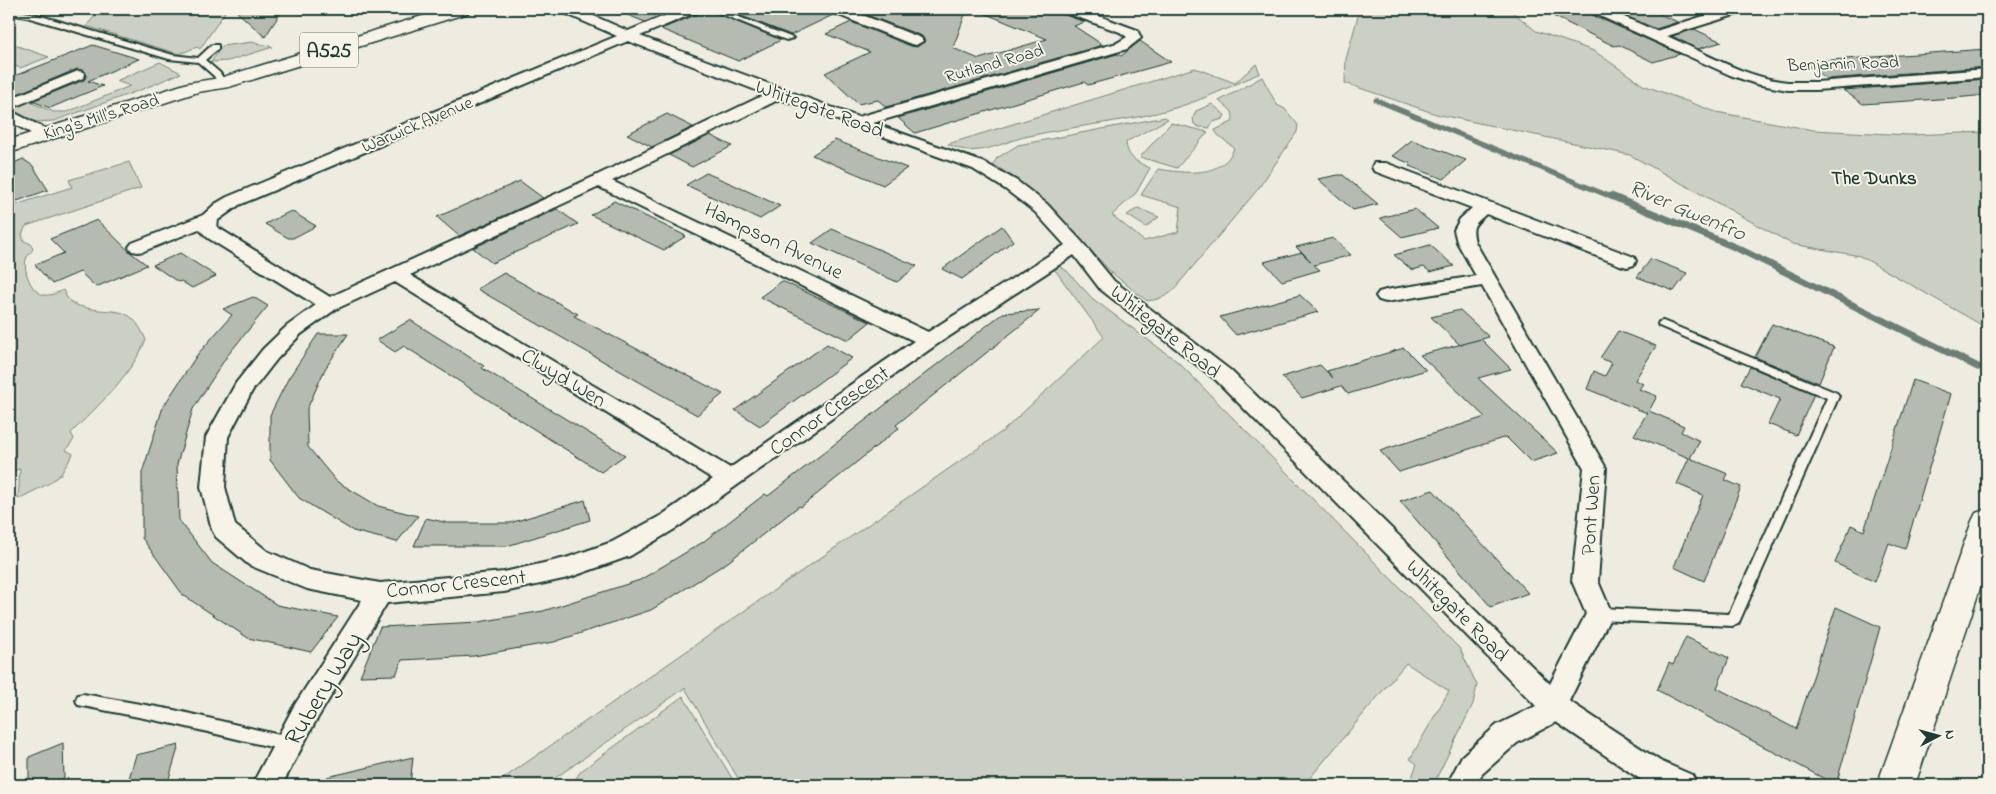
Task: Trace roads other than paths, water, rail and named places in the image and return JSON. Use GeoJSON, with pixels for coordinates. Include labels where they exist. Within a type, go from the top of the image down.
{"type":"FeatureCollection","features":[{"type":"Feature","properties":{"kind":"main road","name":"King's Mill's Road"},"geometry":{"type":"LineString","coordinates":[[9,147],[426,9]]}},
{"type":"Feature","properties":{"kind":"main road","name":"King's Mill's Road"},"geometry":{"type":"LineString","coordinates":[[219,79],[462,9]]}},
{"type":"Feature","properties":{"kind":"main road"},"geometry":{"type":"LineString","coordinates":[[1896,785],[1987,522]]}},
{"type":"Feature","properties":{"kind":"street","name":"Whitegate Road"},"geometry":{"type":"LineString","coordinates":[[567,9],[629,36],[779,94],[979,166],[1011,185],[1041,208],[1076,246],[1107,284],[1222,376],[1553,705],[1650,770],[1682,785]]}},
{"type":"Feature","properties":{"kind":"street","name":"Warwick Avenue"},"geometry":{"type":"LineString","coordinates":[[138,247],[209,219],[221,208],[233,201],[692,9]]}},
{"type":"Feature","properties":{"kind":"street"},"geometry":{"type":"LineString","coordinates":[[836,9],[916,40]]}},
{"type":"Feature","properties":{"kind":"street","name":"Rutland Road"},"geometry":{"type":"LineString","coordinates":[[858,122],[1122,46],[1134,38],[1132,33],[1115,25],[1068,9]]}},
{"type":"Feature","properties":{"kind":"street","name":"Benjamin Road"},"geometry":{"type":"LineString","coordinates":[[1596,9],[1735,72],[1761,81],[1788,86],[1816,86],[1987,73]]}},
{"type":"Feature","properties":{"kind":"street"},"geometry":{"type":"LineString","coordinates":[[1654,36],[1739,9]]}},
{"type":"Feature","properties":{"kind":"street"},"geometry":{"type":"LineString","coordinates":[[9,104],[78,75]]}},
{"type":"Feature","properties":{"kind":"street","name":"Connor Crescent"},"geometry":{"type":"LineString","coordinates":[[779,94],[600,181],[329,305],[288,336],[270,354],[243,388],[217,437],[212,487],[224,530],[258,558],[307,579],[380,593],[504,582],[568,568],[621,549],[670,521],[929,340],[1076,246]]}},
{"type":"Feature","properties":{"kind":"street"},"geometry":{"type":"LineString","coordinates":[[9,115],[44,134]]}},
{"type":"Feature","properties":{"kind":"street"},"geometry":{"type":"LineString","coordinates":[[1380,167],[1627,261]]}},
{"type":"Feature","properties":{"kind":"street","name":"Hampson Avenue"},"geometry":{"type":"LineString","coordinates":[[600,181],[929,340]]}},
{"type":"Feature","properties":{"kind":"street","name":"Pont Wen"},"geometry":{"type":"LineString","coordinates":[[1484,207],[1466,222],[1463,230],[1466,242],[1595,468],[1585,581],[1598,614]]}},
{"type":"Feature","properties":{"kind":"street"},"geometry":{"type":"LineString","coordinates":[[209,219],[208,229],[214,234],[329,305]]}},
{"type":"Feature","properties":{"kind":"street","name":"Clwyd Wen"},"geometry":{"type":"LineString","coordinates":[[396,274],[731,479]]}},
{"type":"Feature","properties":{"kind":"street"},"geometry":{"type":"LineString","coordinates":[[1386,296],[1486,280]]}},
{"type":"Feature","properties":{"kind":"street","name":"Rubery Way"},"geometry":{"type":"LineString","coordinates":[[267,785],[288,744],[380,593]]}},
{"type":"Feature","properties":{"kind":"street"},"geometry":{"type":"LineString","coordinates":[[1462,785],[1472,765],[1507,734],[1546,715],[1553,705],[1598,614]]}},
{"type":"Feature","properties":{"kind":"lane"},"geometry":{"type":"LineString","coordinates":[[712,9],[789,38]]}},
{"type":"Feature","properties":{"kind":"lane"},"geometry":{"type":"LineString","coordinates":[[9,12],[28,14],[172,57],[200,60],[219,79]]}},
{"type":"Feature","properties":{"kind":"lane"},"geometry":{"type":"LineString","coordinates":[[200,60],[215,47]]}},
{"type":"Feature","properties":{"kind":"lane"},"geometry":{"type":"LineString","coordinates":[[1598,614],[1733,620],[1833,396],[1663,324]]}},
{"type":"Feature","properties":{"kind":"lane"},"geometry":{"type":"LineString","coordinates":[[83,700],[174,717],[288,744]]}},
{"type":"Feature","properties":{"kind":"waterway","name":"River Gwenfro"},"geometry":{"type":"LineString","coordinates":[[1376,100],[1614,198]]}},
{"type":"Feature","properties":{"kind":"waterway","name":"River Gwenfro"},"geometry":{"type":"LineString","coordinates":[[1611,196],[1737,248],[1978,367]]}},
{"type":"Feature","properties":{"kind":"district","name":"The Dunks"},"geometry":{"type":"Point","coordinates":[1874,177]}}]}
